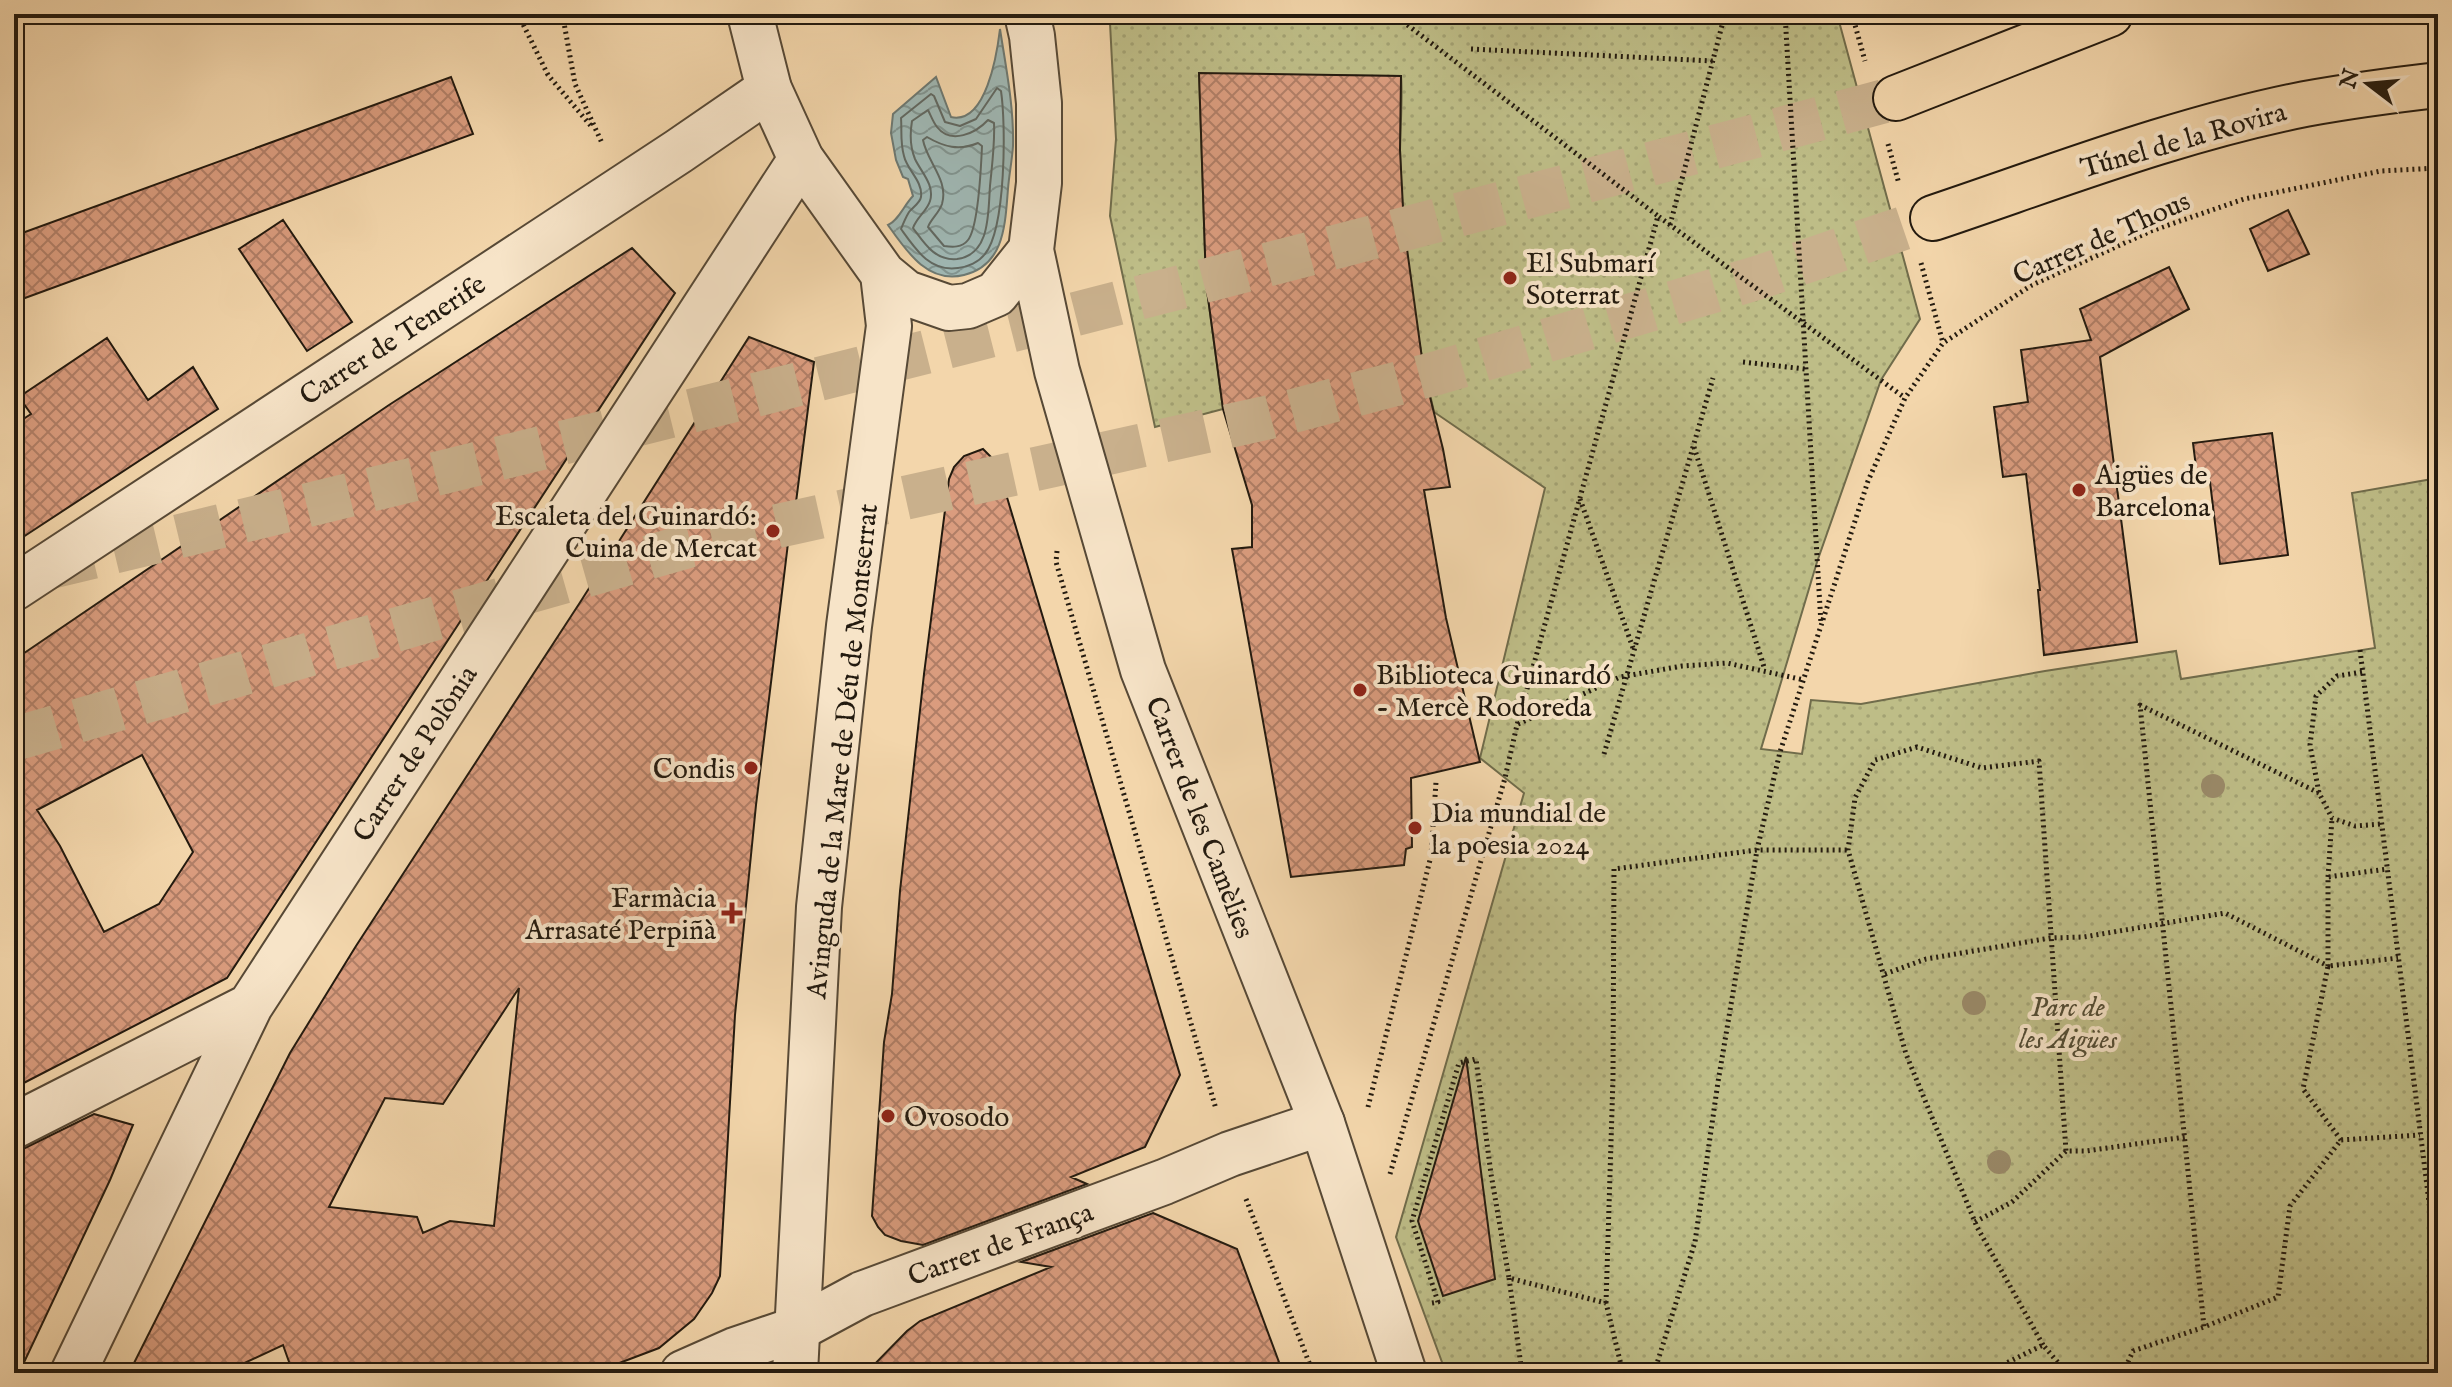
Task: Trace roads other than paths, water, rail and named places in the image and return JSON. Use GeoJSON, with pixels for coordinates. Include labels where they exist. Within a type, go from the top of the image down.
{"type":"FeatureCollection","features":[{"type":"Feature","properties":{"kind":"main road"},"geometry":{"type":"LineString","coordinates":[[1896,98],[2110,14]]}},
{"type":"Feature","properties":{"kind":"main road","name":"Túnel de la Rovira"},"geometry":{"type":"LineString","coordinates":[[1925,234],[2165,140],[2305,104],[2438,85]]}},
{"type":"Feature","properties":{"kind":"street"},"geometry":{"type":"LineString","coordinates":[[750,14],[769,89],[801,159],[883,274],[906,293],[949,308],[968,306],[1002,290],[1031,250],[1039,183],[1039,103],[1027,14]]}},
{"type":"Feature","properties":{"kind":"street","name":"Carrer de Tenerife"},"geometry":{"type":"LineString","coordinates":[[14,588],[769,89]]}},
{"type":"Feature","properties":{"kind":"street","name":"Carrer de Polònia"},"geometry":{"type":"LineString","coordinates":[[73,1373],[250,1006],[801,159]]}},
{"type":"Feature","properties":{"kind":"street","name":"Carrer de les Camèlies"},"geometry":{"type":"LineString","coordinates":[[1031,250],[1057,371],[1143,670],[1322,1123],[1404,1373]]}},
{"type":"Feature","properties":{"kind":"street","name":"Avinguda de la Mare de Déu de Montserrat"},"geometry":{"type":"LineString","coordinates":[[795,1373],[819,907],[849,626],[889,326],[883,274]]}},
{"type":"Feature","properties":{"kind":"street"},"geometry":{"type":"LineString","coordinates":[[14,1126],[250,1006]]}},
{"type":"Feature","properties":{"kind":"street","name":"Carrer de França"},"geometry":{"type":"LineString","coordinates":[[683,1373],[735,1350],[797,1329],[862,1294],[1164,1182],[1230,1154],[1322,1123]]}},
{"type":"Feature","properties":{"kind":"water"},"geometry":{"type":"Polygon","coordinates":[[[1000,29],[1013,131],[1004,229],[995,253],[978,270],[951,277],[940,275],[920,264],[888,225],[913,196],[908,179],[903,177],[896,160],[891,133],[893,114],[936,77],[951,117],[963,117],[973,110],[988,85],[1000,29]]]}},
{"type":"Feature","properties":{"kind":"tunnel"},"geometry":{"type":"LineString","coordinates":[[50,567],[975,340],[1896,98]]}},
{"type":"Feature","properties":{"kind":"tunnel"},"geometry":{"type":"LineString","coordinates":[[14,739],[688,546],[1270,417],[1437,373],[1760,277],[1933,218]]}},
{"type":"Feature","properties":{"kind":"place","name":"El Submarí Soterrat"},"geometry":{"type":"Point","coordinates":[1510,278]}},
{"type":"Feature","properties":{"kind":"place","name":"Aigües de Barcelona"},"geometry":{"type":"Point","coordinates":[2079,490]}},
{"type":"Feature","properties":{"kind":"place","name":"Escaleta del Guinardó: Cuina de Mercat"},"geometry":{"type":"Point","coordinates":[773,531]}},
{"type":"Feature","properties":{"kind":"place","name":"Biblioteca Guinardó - Mercè Rodoreda"},"geometry":{"type":"Point","coordinates":[1360,690]}},
{"type":"Feature","properties":{"kind":"place","name":"Condis"},"geometry":{"type":"Point","coordinates":[751,768]}},
{"type":"Feature","properties":{"kind":"place","name":"Dia mundial de la poesia 2024"},"geometry":{"type":"Point","coordinates":[1415,828]}},
{"type":"Feature","properties":{"kind":"place","name":"Farmàcia Arrasaté Perpiñà"},"geometry":{"type":"Point","coordinates":[732,913]}},
{"type":"Feature","properties":{"kind":"place","name":"Ovosodo"},"geometry":{"type":"Point","coordinates":[888,1116]}},
{"type":"Feature","properties":{"kind":"park label","name":"Parc de les Aigües"},"geometry":{"type":"Point","coordinates":[2068,1022]}}]}
